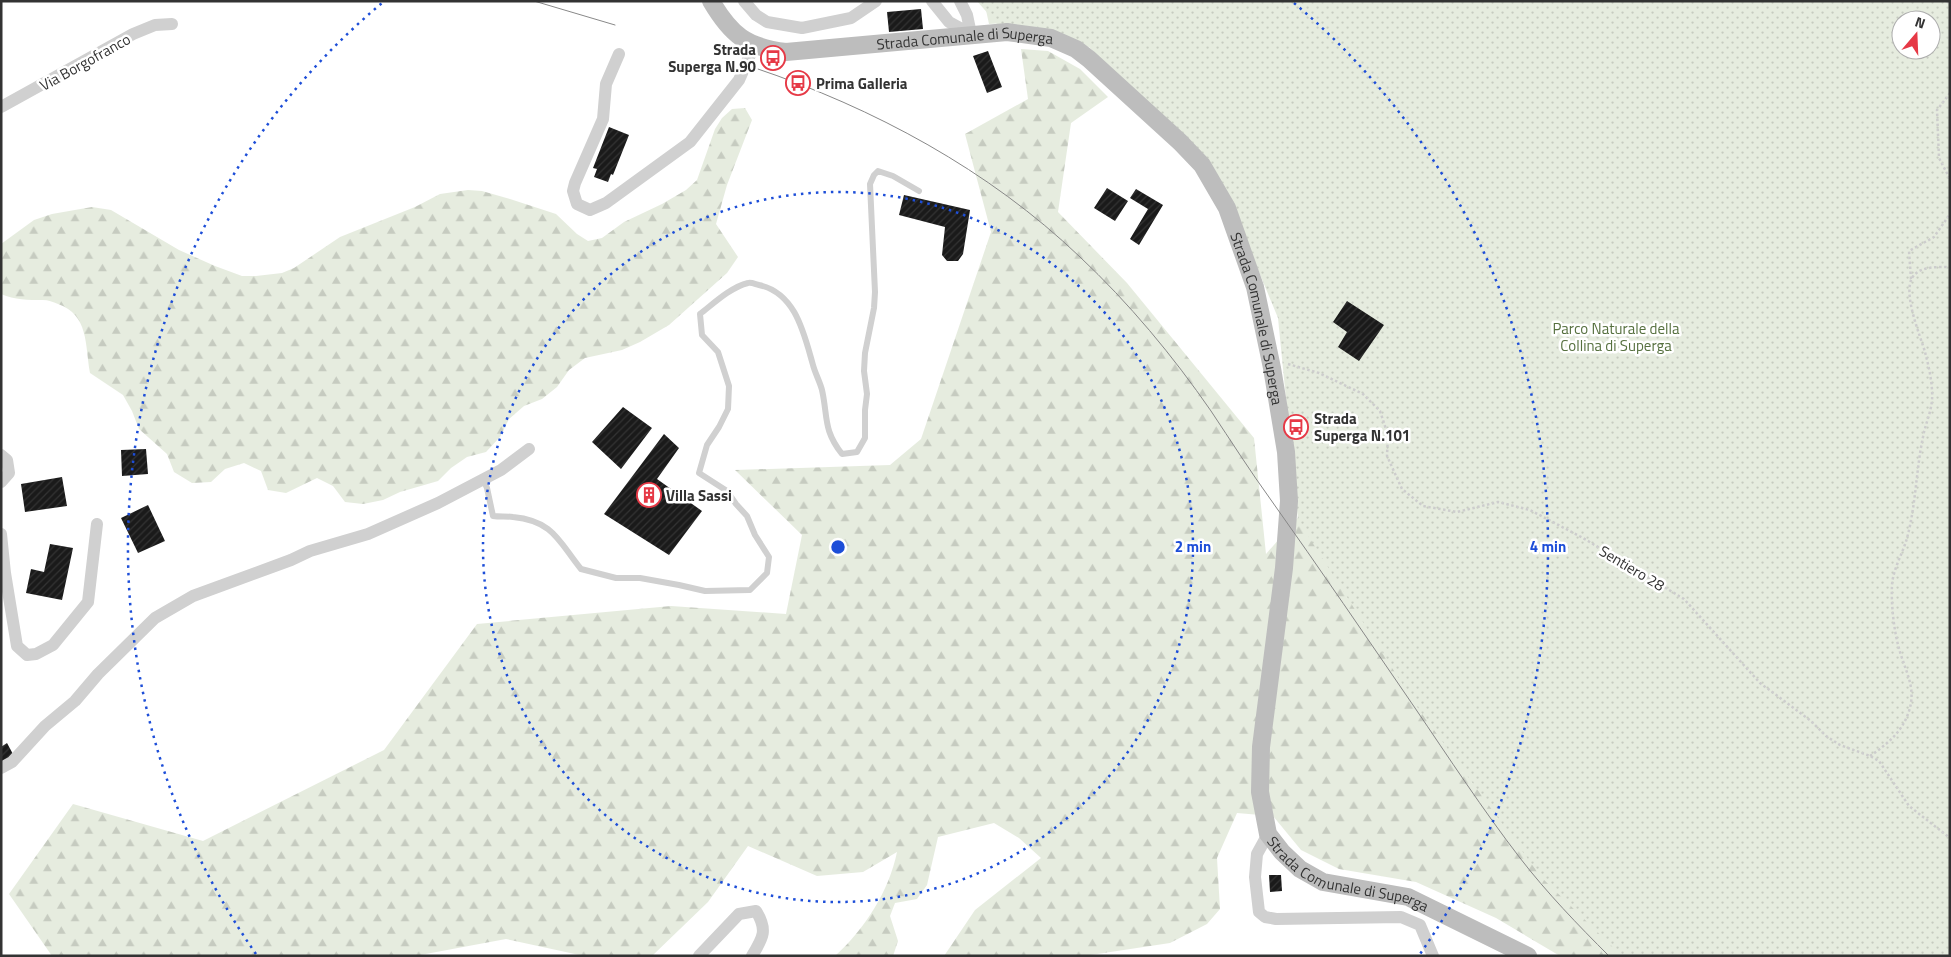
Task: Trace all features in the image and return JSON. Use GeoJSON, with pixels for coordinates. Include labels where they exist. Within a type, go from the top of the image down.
{"type":"FeatureCollection","features":[{"type":"Feature","properties":{"kind":"street","name":"Strada Comunale di Superga"},"geometry":{"type":"LineString","coordinates":[[711,1],[727,24],[740,38],[754,46],[786,52],[804,52],[971,34],[1018,32],[1050,38],[1076,49],[1089,59],[1180,142],[1202,165],[1227,208],[1255,287],[1272,368],[1286,452],[1289,501],[1284,568],[1261,747],[1260,792],[1268,834],[1282,852],[1300,869],[1323,882],[1408,897],[1528,956]]}},
{"type":"Feature","properties":{"kind":"street"},"geometry":{"type":"LineString","coordinates":[[744,1],[756,15],[767,22],[802,28],[851,18],[876,1]]}},
{"type":"Feature","properties":{"kind":"street"},"geometry":{"type":"LineString","coordinates":[[932,1],[949,22],[971,34]]}},
{"type":"Feature","properties":{"kind":"street"},"geometry":{"type":"LineString","coordinates":[[960,1],[967,15],[971,34]]}},
{"type":"Feature","properties":{"kind":"street","name":"Via Borgofranco"},"geometry":{"type":"LineString","coordinates":[[1,108],[133,34],[155,25],[172,24]]}},
{"type":"Feature","properties":{"kind":"street"},"geometry":{"type":"LineString","coordinates":[[619,54],[606,84],[603,119],[573,191],[577,204],[590,210],[606,203],[690,142],[738,80],[754,46]]}},
{"type":"Feature","properties":{"kind":"street"},"geometry":{"type":"LineString","coordinates":[[1,768],[12,762],[45,726],[75,700],[98,674],[155,618],[192,596],[291,560],[310,551],[368,534],[438,503],[501,470],[529,449]]}},
{"type":"Feature","properties":{"kind":"street"},"geometry":{"type":"LineString","coordinates":[[1,455],[7,460],[9,473],[1,482]]}},
{"type":"Feature","properties":{"kind":"street"},"geometry":{"type":"LineString","coordinates":[[1,534],[5,573],[17,646],[27,655],[36,654],[53,645],[88,602],[97,524]]}},
{"type":"Feature","properties":{"kind":"street"},"geometry":{"type":"LineString","coordinates":[[1268,834],[1257,854],[1255,877],[1259,912],[1265,917],[1276,919],[1401,917],[1420,925],[1433,956]]}},
{"type":"Feature","properties":{"kind":"street"},"geometry":{"type":"LineString","coordinates":[[699,956],[739,914],[756,911],[763,922],[763,938],[752,956]]}},
{"type":"Feature","properties":{"kind":"lane"},"geometry":{"type":"LineString","coordinates":[[483,479],[494,516],[512,517],[549,529],[560,540],[581,569],[616,578],[640,578],[704,592],[750,590],[767,573],[769,557],[755,535],[747,516],[727,491],[699,473],[706,445],[719,427],[728,409],[729,386],[718,352],[702,335],[700,314],[727,293],[748,282],[765,286],[781,295],[797,316],[805,337],[822,390],[826,422],[832,442],[842,454],[857,452],[865,438],[867,394],[864,352],[874,308],[875,292],[870,184],[878,171],[893,176],[919,191]]}},
{"type":"Feature","properties":{"kind":"path"},"geometry":{"type":"LineString","coordinates":[[1950,93],[1937,110],[1939,158],[1950,179]]}},
{"type":"Feature","properties":{"kind":"path"},"geometry":{"type":"LineString","coordinates":[[1950,214],[1934,238],[1909,251],[1910,294],[1914,318],[1926,353],[1931,380],[1932,401],[1923,437],[1909,529],[1892,583],[1895,628],[1900,652],[1911,683],[1911,695],[1908,714],[1896,736],[1870,756],[1879,761],[1909,806],[1950,838]]}},
{"type":"Feature","properties":{"kind":"path"},"geometry":{"type":"LineString","coordinates":[[1911,279],[1920,270],[1950,266]]}},
{"type":"Feature","properties":{"kind":"path","name":"Sentiero 28"},"geometry":{"type":"LineString","coordinates":[[1272,368],[1286,364],[1310,371],[1363,394],[1380,411],[1388,434],[1387,456],[1402,489],[1423,506],[1457,512],[1498,502],[1530,510],[1583,538],[1684,599],[1760,683],[1811,721],[1826,736],[1840,745],[1870,756]]}},
{"type":"Feature","properties":{"kind":"green space","name":"Parco Naturale della Collina di Superga"},"geometry":{"type":"Polygon","coordinates":[[[977,1],[1950,1],[1950,956],[1622,956],[1541,877],[1415,704],[1298,520],[1278,318],[1236,216],[1208,168],[1089,47],[997,24],[977,1]]]}},
{"type":"Feature","properties":{"kind":"green space"},"geometry":{"type":"Polygon","coordinates":[[[984,1],[1950,1],[1950,956],[1560,956],[1496,918],[1416,882],[1339,869],[1301,850],[1273,816],[1237,813],[1217,858],[1220,909],[1207,924],[1170,943],[1084,956],[944,956],[975,910],[1041,858],[1019,838],[994,823],[938,837],[927,885],[917,899],[895,903],[890,916],[898,941],[893,956],[835,956],[866,922],[874,909],[888,881],[897,852],[863,872],[817,876],[748,846],[708,902],[652,956],[584,956],[506,939],[415,956],[52,956],[9,894],[73,804],[203,841],[384,750],[477,624],[671,606],[786,614],[802,535],[735,470],[890,465],[921,439],[991,232],[965,134],[1028,99],[1021,49],[1048,51],[1080,69],[1108,97],[1071,123],[1058,212],[1127,283],[1254,438],[1266,554],[1307,507],[1366,456],[1227,176],[1095,37],[1024,22],[989,24],[984,1]]]}},
{"type":"Feature","properties":{"kind":"green space"},"geometry":{"type":"Polygon","coordinates":[[[745,108],[752,120],[727,185],[716,224],[738,257],[727,273],[669,325],[622,350],[585,358],[569,370],[557,387],[542,399],[524,406],[509,419],[500,437],[486,452],[467,457],[451,468],[438,481],[400,492],[383,500],[363,504],[345,502],[333,486],[317,478],[286,493],[268,490],[261,471],[244,463],[225,469],[211,482],[192,483],[174,472],[167,454],[139,429],[123,395],[90,373],[84,332],[75,315],[68,309],[50,301],[16,299],[1,294],[1,244],[34,220],[52,214],[92,207],[111,210],[179,250],[242,276],[282,273],[294,268],[340,237],[415,207],[440,194],[468,190],[482,191],[556,214],[577,234],[588,241],[602,238],[624,222],[686,190],[697,180],[715,129],[722,118],[732,109],[745,108]]]}},
{"type":"Feature","properties":{"kind":"building"},"geometry":{"type":"Polygon","coordinates":[[[921,9],[923,29],[889,32],[887,12],[921,9]]]}},
{"type":"Feature","properties":{"kind":"building"},"geometry":{"type":"Polygon","coordinates":[[[988,51],[1002,87],[987,93],[973,56],[988,51]]]}},
{"type":"Feature","properties":{"kind":"building"},"geometry":{"type":"Polygon","coordinates":[[[609,127],[629,135],[613,175],[611,174],[608,182],[594,177],[597,169],[593,168],[609,127]]]}},
{"type":"Feature","properties":{"kind":"building"},"geometry":{"type":"Polygon","coordinates":[[[1107,188],[1128,201],[1115,221],[1094,208],[1107,188]]]}},
{"type":"Feature","properties":{"kind":"building"},"geometry":{"type":"Polygon","coordinates":[[[1136,189],[1163,205],[1139,245],[1130,239],[1148,209],[1130,198],[1136,189]]]}},
{"type":"Feature","properties":{"kind":"building"},"geometry":{"type":"Polygon","coordinates":[[[904,195],[970,210],[963,254],[958,261],[947,261],[942,255],[945,227],[899,215],[904,195]]]}},
{"type":"Feature","properties":{"kind":"building"},"geometry":{"type":"Polygon","coordinates":[[[1347,301],[1384,325],[1359,361],[1338,347],[1347,332],[1333,322],[1347,301]]]}},
{"type":"Feature","properties":{"kind":"building"},"geometry":{"type":"Polygon","coordinates":[[[623,407],[652,428],[621,469],[592,442],[623,407]]]}},
{"type":"Feature","properties":{"kind":"building","name":"Villa Sassi"},"geometry":{"type":"Polygon","coordinates":[[[664,434],[679,448],[657,479],[702,511],[669,555],[604,514],[664,434]]]}},
{"type":"Feature","properties":{"kind":"building"},"geometry":{"type":"Polygon","coordinates":[[[146,449],[148,474],[122,476],[121,450],[146,449]]]}},
{"type":"Feature","properties":{"kind":"building"},"geometry":{"type":"Polygon","coordinates":[[[62,477],[67,506],[25,512],[21,484],[62,477]]]}},
{"type":"Feature","properties":{"kind":"building"},"geometry":{"type":"Polygon","coordinates":[[[148,505],[165,541],[138,553],[121,518],[148,505]]]}},
{"type":"Feature","properties":{"kind":"building"},"geometry":{"type":"Polygon","coordinates":[[[50,544],[73,548],[62,600],[26,593],[31,569],[44,572],[50,544]]]}},
{"type":"Feature","properties":{"kind":"building"},"geometry":{"type":"Polygon","coordinates":[[[7,743],[14,756],[1,763],[1,747],[7,743]]]}},
{"type":"Feature","properties":{"kind":"building"},"geometry":{"type":"Polygon","coordinates":[[[1269,875],[1281,875],[1282,891],[1270,892],[1269,875]]]}},
{"type":"Feature","properties":{"kind":"tram line"},"geometry":{"type":"LineString","coordinates":[[534,1],[615,25]]}},
{"type":"Feature","properties":{"kind":"tram line"},"geometry":{"type":"LineString","coordinates":[[755,68],[843,102],[886,122],[969,170],[1008,196],[1045,226],[1116,293],[1166,350],[1211,411],[1506,840],[1530,871],[1574,921],[1609,956]]}},
{"type":"Feature","properties":{"kind":"place","name":"Strada Superga N.90"},"geometry":{"type":"Point","coordinates":[773,58]}},
{"type":"Feature","properties":{"kind":"place","name":"Prima Galleria"},"geometry":{"type":"Point","coordinates":[798,83]}},
{"type":"Feature","properties":{"kind":"place","name":"Strada Superga N.101"},"geometry":{"type":"Point","coordinates":[1296,427]}},
{"type":"Feature","properties":{"kind":"place","name":"Villa Sassi"},"geometry":{"type":"Point","coordinates":[649,495]}}]}
